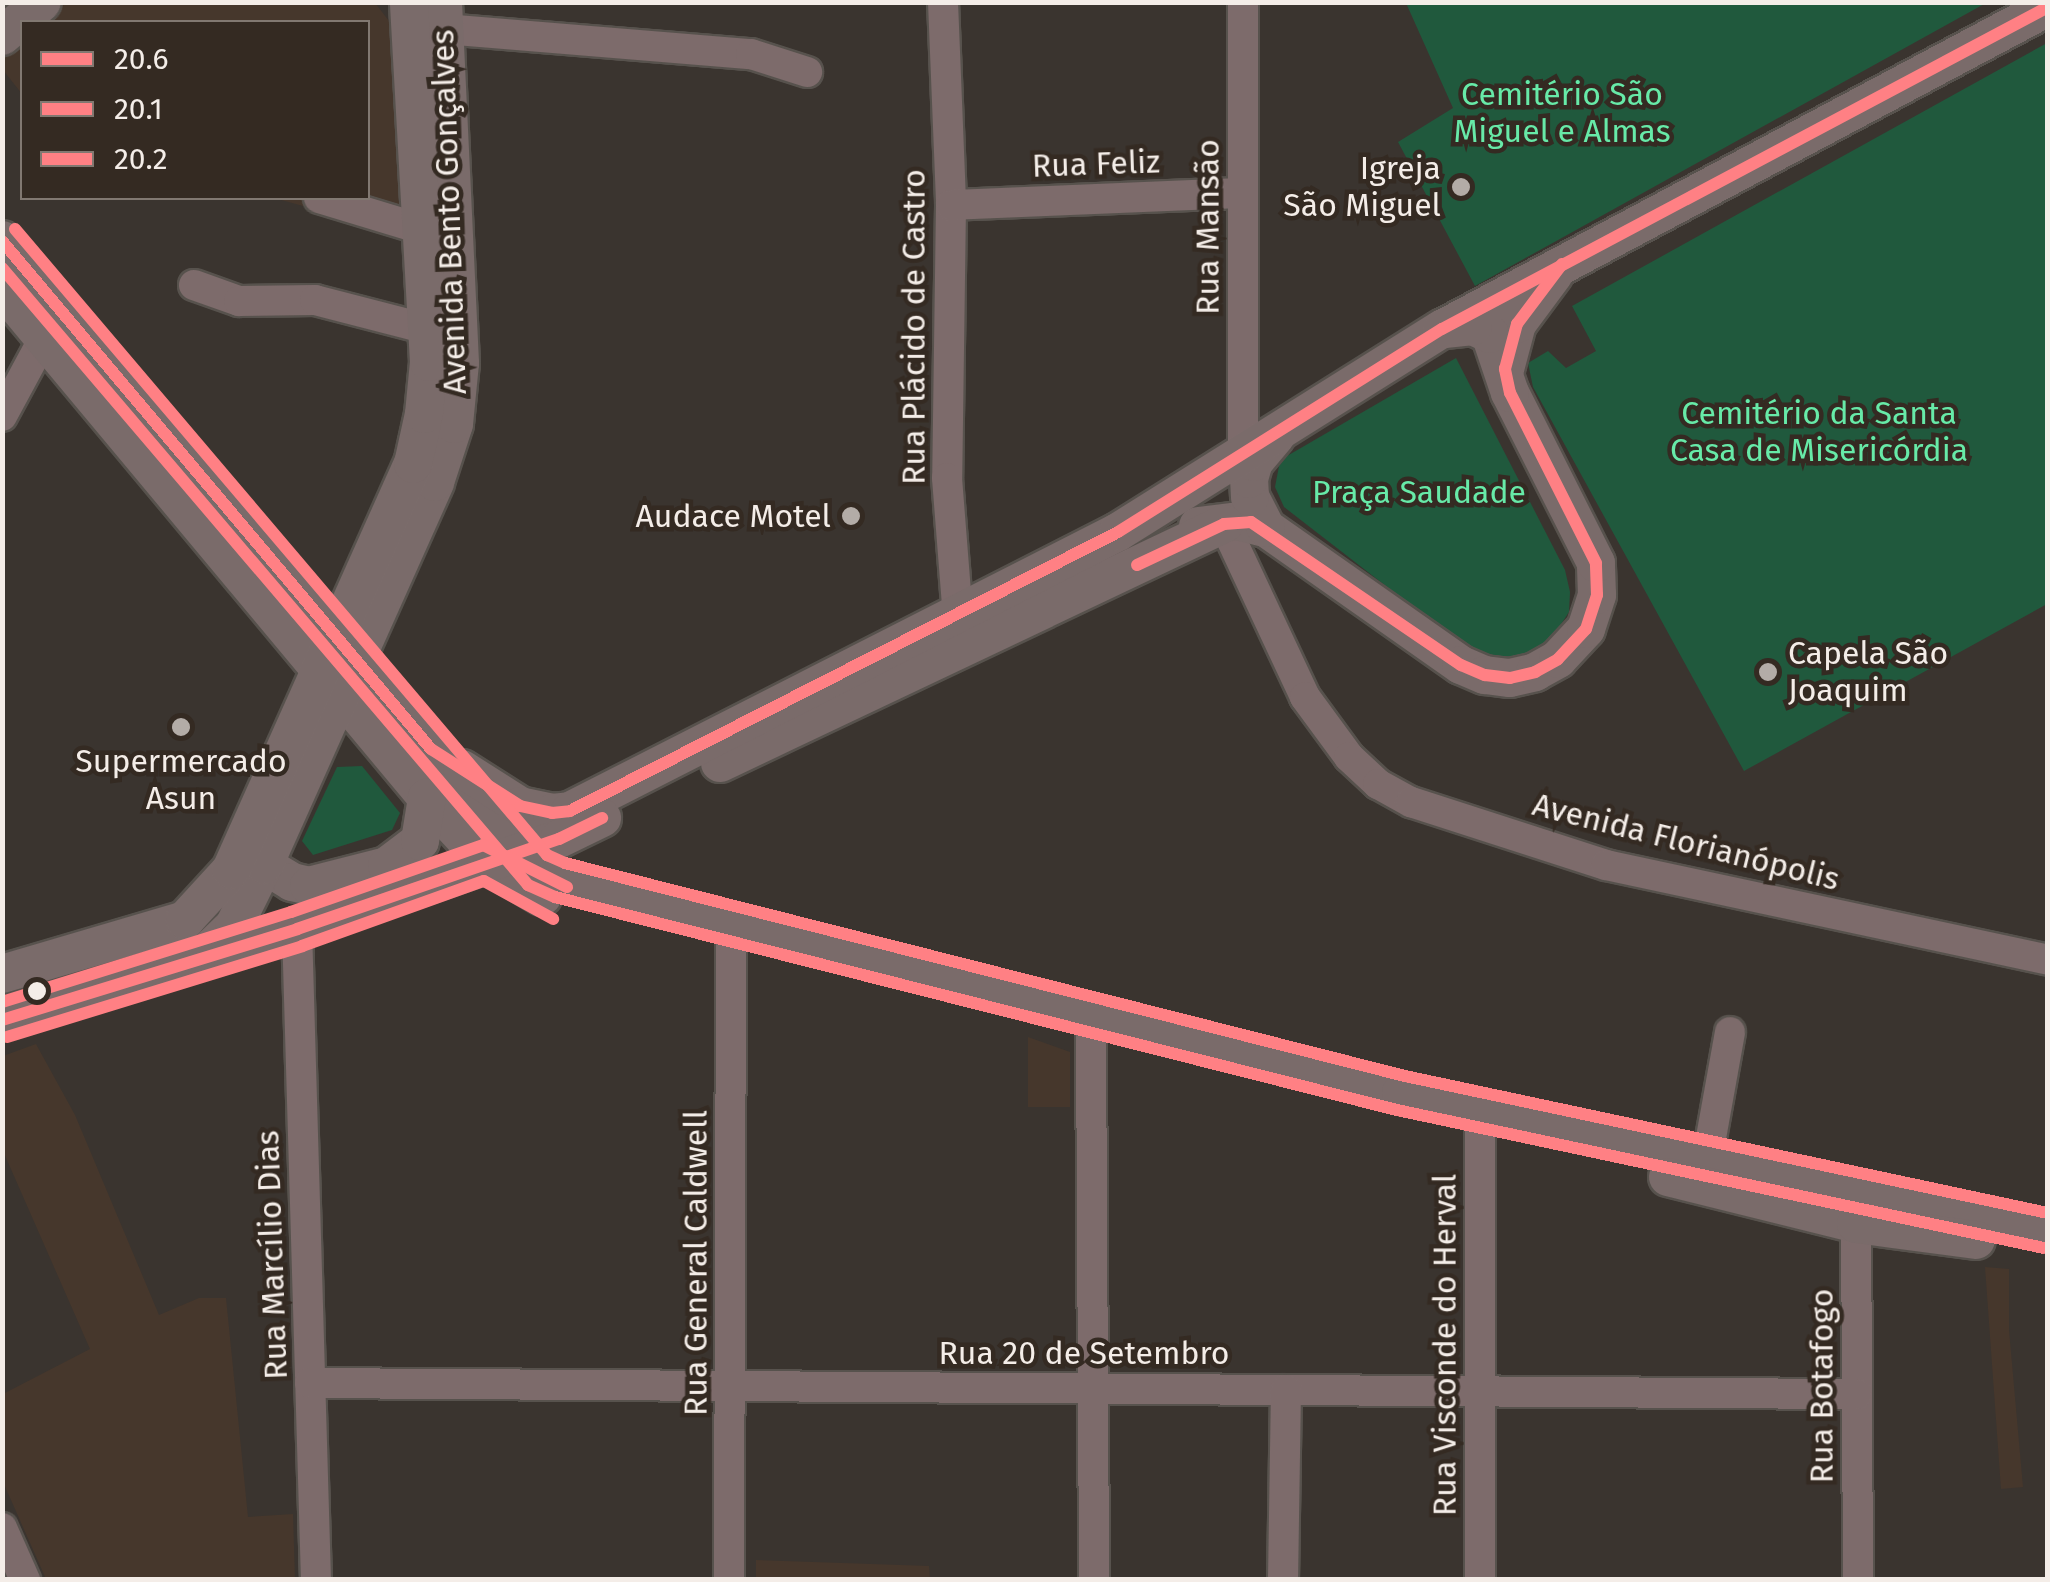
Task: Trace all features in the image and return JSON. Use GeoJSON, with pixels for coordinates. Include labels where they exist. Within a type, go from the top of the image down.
{"type":"FeatureCollection","features":[{"type":"Feature","properties":{"kind":"main road"},"geometry":{"type":"LineString","coordinates":[[21,20],[42,2]]}},
{"type":"Feature","properties":{"kind":"main road"},"geometry":{"type":"LineString","coordinates":[[2,1020],[297,929],[560,838],[959,633],[1442,328],[2048,7]]}},
{"type":"Feature","properties":{"kind":"main road","name":"Avenida Bento Gonçalves"},"geometry":{"type":"LineString","coordinates":[[348,646],[413,464],[424,414],[427,329],[421,230],[420,12]]}},
{"type":"Feature","properties":{"kind":"main road","name":"Avenida Bento Gonçalves"},"geometry":{"type":"LineString","coordinates":[[2,974],[185,920],[231,870],[435,482],[454,424],[460,363],[420,12]]}},
{"type":"Feature","properties":{"kind":"main road"},"geometry":{"type":"LineString","coordinates":[[2,240],[348,646],[431,749],[501,858],[559,880],[1481,1121],[1708,1160],[1856,1208],[2048,1230]]}},
{"type":"Feature","properties":{"kind":"main road"},"geometry":{"type":"LineString","coordinates":[[1505,369],[1517,324],[1562,264]]}},
{"type":"Feature","properties":{"kind":"main road"},"geometry":{"type":"LineString","coordinates":[[2,288],[427,798],[553,901],[1091,1036],[2048,1250]]}},
{"type":"Feature","properties":{"kind":"main road"},"geometry":{"type":"LineString","coordinates":[[1118,532],[1237,521],[1266,528],[1461,665],[1485,676],[1510,678],[1535,672],[1558,659],[1586,629],[1597,595],[1596,563],[1510,392],[1490,334],[1473,326],[1442,328]]}},
{"type":"Feature","properties":{"kind":"main road"},"geometry":{"type":"LineString","coordinates":[[1266,528],[1250,497],[1249,478],[1264,447],[1292,420]]}},
{"type":"Feature","properties":{"kind":"main road"},"geometry":{"type":"LineString","coordinates":[[431,749],[520,806],[552,813],[570,811],[959,633],[1224,524]]}},
{"type":"Feature","properties":{"kind":"main road","name":"Avenida Bento Gonçalves"},"geometry":{"type":"LineString","coordinates":[[199,959],[234,926],[264,865],[332,681]]}},
{"type":"Feature","properties":{"kind":"main road"},"geometry":{"type":"LineString","coordinates":[[264,865],[292,882],[309,886],[387,866],[420,841],[427,798]]}},
{"type":"Feature","properties":{"kind":"street","name":"Rua Plácido de Castro"},"geometry":{"type":"LineString","coordinates":[[943,2],[951,205],[947,478],[959,633]]}},
{"type":"Feature","properties":{"kind":"street","name":"Rua Mansão"},"geometry":{"type":"LineString","coordinates":[[1243,451],[1244,2]]}},
{"type":"Feature","properties":{"kind":"street"},"geometry":{"type":"LineString","coordinates":[[420,12],[750,54],[807,72]]}},
{"type":"Feature","properties":{"kind":"street","name":"Rua Feliz"},"geometry":{"type":"LineString","coordinates":[[951,205],[1243,194]]}},
{"type":"Feature","properties":{"kind":"street"},"geometry":{"type":"LineString","coordinates":[[324,200],[421,230]]}},
{"type":"Feature","properties":{"kind":"street"},"geometry":{"type":"LineString","coordinates":[[194,285],[240,302],[315,300],[427,329]]}},
{"type":"Feature","properties":{"kind":"street"},"geometry":{"type":"LineString","coordinates":[[2,416],[45,336]]}},
{"type":"Feature","properties":{"kind":"street","name":"Avenida Florianópolis"},"geometry":{"type":"LineString","coordinates":[[1224,524],[1305,696],[1349,757],[1378,784],[1411,802],[1606,865],[2048,960]]}},
{"type":"Feature","properties":{"kind":"street","name":"Rua Marcílio Dias"},"geometry":{"type":"LineString","coordinates":[[297,929],[316,1580]]}},
{"type":"Feature","properties":{"kind":"street","name":"Rua General Caldwell"},"geometry":{"type":"LineString","coordinates":[[729,1580],[730,946]]}},
{"type":"Feature","properties":{"kind":"street"},"geometry":{"type":"LineString","coordinates":[[1708,1160],[1730,1032]]}},
{"type":"Feature","properties":{"kind":"street"},"geometry":{"type":"LineString","coordinates":[[1091,1036],[1094,1580]]}},
{"type":"Feature","properties":{"kind":"street","name":"Rua Visconde do Herval"},"geometry":{"type":"LineString","coordinates":[[1480,1580],[1481,1121]]}},
{"type":"Feature","properties":{"kind":"street","name":"Rua Botafogo"},"geometry":{"type":"LineString","coordinates":[[1856,1208],[1858,1580]]}},
{"type":"Feature","properties":{"kind":"street","name":"Rua 20 de Setembro"},"geometry":{"type":"LineString","coordinates":[[310,1382],[1857,1394]]}},
{"type":"Feature","properties":{"kind":"street"},"geometry":{"type":"LineString","coordinates":[[1282,1580],[1286,1390]]}},
{"type":"Feature","properties":{"kind":"street"},"geometry":{"type":"LineString","coordinates":[[2,1528],[25,1580]]}},
{"type":"Feature","properties":{"kind":"shaded area"},"geometry":{"type":"Polygon","coordinates":[[[57,3],[375,3],[393,26],[405,234],[281,200],[370,200],[370,20],[36,20],[57,3]]]}},
{"type":"Feature","properties":{"kind":"shaded area"},"geometry":{"type":"Polygon","coordinates":[[[20,33],[20,91],[3,70],[2,48],[20,33]]]}},
{"type":"Feature","properties":{"kind":"shaded area"},"geometry":{"type":"Polygon","coordinates":[[[1028,1037],[1070,1052],[1070,1107],[1028,1107],[1028,1037]]]}},
{"type":"Feature","properties":{"kind":"shaded area"},"geometry":{"type":"Polygon","coordinates":[[[36,1044],[75,1115],[159,1315],[199,1298],[226,1298],[248,1517],[293,1514],[295,1579],[46,1579],[3,1482],[3,1394],[90,1349],[3,1151],[3,1056],[36,1044]]]}},
{"type":"Feature","properties":{"kind":"shaded area"},"geometry":{"type":"Polygon","coordinates":[[[1985,1267],[2009,1269],[2009,1330],[2023,1487],[2001,1489],[1985,1267]]]}},
{"type":"Feature","properties":{"kind":"shaded area"},"geometry":{"type":"Polygon","coordinates":[[[756,1560],[929,1566],[930,1579],[756,1579],[756,1560]]]}},
{"type":"Feature","properties":{"kind":"green space","name":"Cemitério São Miguel e Almas"},"geometry":{"type":"Polygon","coordinates":[[[1406,2],[1986,3],[1475,286],[1398,142],[1453,108],[1406,2]]]}},
{"type":"Feature","properties":{"kind":"green space","name":"Cemitério da Santa Casa de Misericórdia"},"geometry":{"type":"Polygon","coordinates":[[[2047,43],[2047,604],[1744,771],[1533,387],[1528,363],[1548,351],[1566,368],[1596,351],[1572,306],[2047,43]]]}},
{"type":"Feature","properties":{"kind":"green space","name":"Praça Saudade"},"geometry":{"type":"Polygon","coordinates":[[[1456,358],[1565,570],[1570,592],[1569,612],[1547,646],[1509,661],[1471,652],[1284,507],[1275,487],[1279,466],[1287,456],[1456,358]]]}},
{"type":"Feature","properties":{"kind":"green space"},"geometry":{"type":"Polygon","coordinates":[[[362,766],[400,813],[392,830],[313,855],[302,841],[337,767],[362,766]]]}},
{"type":"Feature","properties":{"kind":"transit line","name":"20.6"},"geometry":{"type":"LineString","coordinates":[[2,241],[431,749],[520,806],[552,813],[570,811],[1118,532],[1442,329],[2048,7]]}},
{"type":"Feature","properties":{"kind":"transit line","name":"20.2"},"geometry":{"type":"LineString","coordinates":[[15,229],[547,855],[565,863],[1405,1076],[2048,1213]]}},
{"type":"Feature","properties":{"kind":"transit line","name":"20.6"},"geometry":{"type":"LineString","coordinates":[[1137,565],[1224,524],[1251,522],[1461,665],[1485,675],[1510,678],[1535,672],[1558,659],[1586,629],[1597,595],[1596,563],[1510,393],[1505,369],[1517,324],[1562,264]]}},
{"type":"Feature","properties":{"kind":"transit line","name":"20.1"},"geometry":{"type":"LineString","coordinates":[[2,268],[528,885],[555,897],[1397,1110],[2044,1248]]}},
{"type":"Feature","properties":{"kind":"transit line","name":"20.6"},"geometry":{"type":"LineString","coordinates":[[2,1020],[297,929],[559,839],[602,818]]}},
{"type":"Feature","properties":{"kind":"transit line","name":"20.2"},"geometry":{"type":"LineString","coordinates":[[2,1002],[291,912],[483,845],[567,887]]}},
{"type":"Feature","properties":{"kind":"transit line","name":"20.1"},"geometry":{"type":"LineString","coordinates":[[7,1037],[302,946],[484,881],[553,919]]}},
{"type":"Feature","properties":{"kind":"place","name":"Igreja São Miguel"},"geometry":{"type":"Point","coordinates":[1461,187]}},
{"type":"Feature","properties":{"kind":"place","name":"Audace Motel"},"geometry":{"type":"Point","coordinates":[851,516]}},
{"type":"Feature","properties":{"kind":"place","name":"Capela São Joaquim"},"geometry":{"type":"Point","coordinates":[1768,672]}},
{"type":"Feature","properties":{"kind":"place","name":"Supermercado Asun"},"geometry":{"type":"Point","coordinates":[181,727]}}]}
